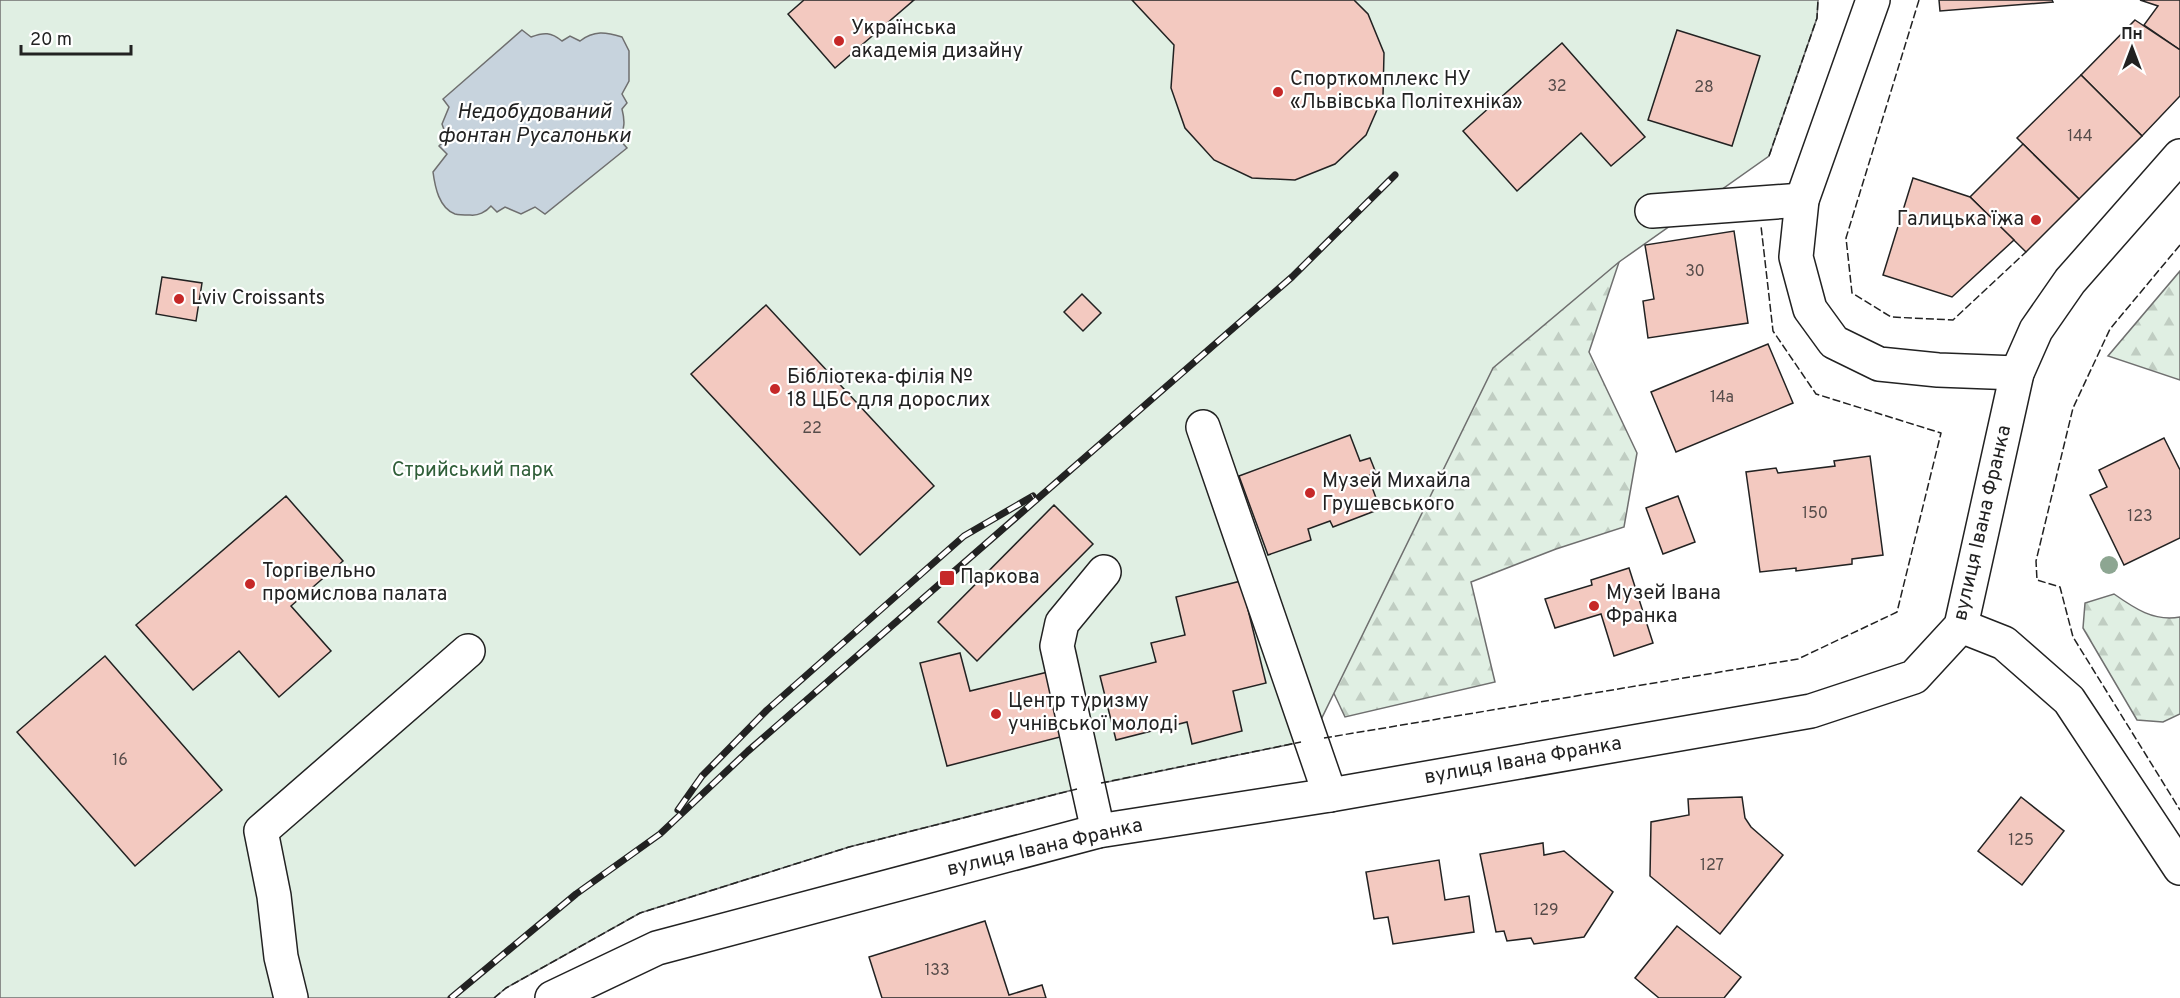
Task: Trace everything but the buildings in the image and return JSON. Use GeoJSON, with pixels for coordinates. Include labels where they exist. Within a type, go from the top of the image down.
{"type":"FeatureCollection","features":[{"type":"Feature","properties":{"kind":"main road"},"geometry":{"type":"LineString","coordinates":[[1873,0],[1802,200],[1796,257],[1810,309],[1834,342],[1879,364],[1938,370],[2017,373]]}},
{"type":"Feature","properties":{"kind":"main road","name":"вулиця Івана Франка"},"geometry":{"type":"LineString","coordinates":[[552,998],[657,948],[1098,831],[1330,795],[1811,711],[1914,677],[1961,626],[2017,373],[2036,330],[2070,281],[2180,156]]}},
{"type":"Feature","properties":{"kind":"main road"},"geometry":{"type":"LineString","coordinates":[[1652,211],[1802,200]]}},
{"type":"Feature","properties":{"kind":"main road"},"geometry":{"type":"LineString","coordinates":[[1203,427],[1330,795]]}},
{"type":"Feature","properties":{"kind":"main road"},"geometry":{"type":"LineString","coordinates":[[1098,831],[1057,646],[1062,623],[1104,572]]}},
{"type":"Feature","properties":{"kind":"main road"},"geometry":{"type":"LineString","coordinates":[[1961,626],[2004,643],[2069,700],[2180,868]]}},
{"type":"Feature","properties":{"kind":"main road"},"geometry":{"type":"LineString","coordinates":[[291,998],[281,957],[274,896],[261,831],[468,651]]}},
{"type":"Feature","properties":{"kind":"green space","name":"Стрийський парк"},"geometry":{"type":"Polygon","coordinates":[[[0,0],[1818,0],[1817,18],[1769,156],[1619,262],[1493,368],[1311,740],[1088,786],[849,847],[640,913],[506,988],[494,998],[0,998],[0,0]]]}},
{"type":"Feature","properties":{"kind":"green space"},"geometry":{"type":"Polygon","coordinates":[[[1818,0],[1619,262],[1589,352],[1637,453],[1624,527],[1556,549],[1471,582],[1495,682],[1345,717],[1288,596],[1818,0]]]}},
{"type":"Feature","properties":{"kind":"green space"},"geometry":{"type":"Polygon","coordinates":[[[2180,271],[2180,380],[2108,356],[2180,271]]]}},
{"type":"Feature","properties":{"kind":"green space"},"geometry":{"type":"Polygon","coordinates":[[[2114,594],[2153,616],[2180,617],[2180,714],[2163,722],[2137,720],[2083,628],[2085,603],[2114,594]]]}},
{"type":"Feature","properties":{"kind":"water","name":"Недобудований фонтан Русалоньки"},"geometry":{"type":"Polygon","coordinates":[[[522,30],[531,37],[547,34],[562,41],[570,36],[580,41],[590,35],[600,33],[622,37],[629,51],[629,81],[622,94],[627,103],[622,109],[624,124],[619,139],[627,148],[545,214],[535,207],[521,214],[505,207],[497,212],[491,206],[476,215],[455,214],[442,202],[433,172],[447,154],[439,146],[447,138],[442,124],[449,107],[443,99],[522,30]]]}},
{"type":"Feature","properties":{"kind":"railway"},"geometry":{"type":"LineString","coordinates":[[451,998],[576,894],[660,834],[748,751],[1292,277],[1395,175]]}},
{"type":"Feature","properties":{"kind":"railway"},"geometry":{"type":"LineString","coordinates":[[678,810],[702,776],[767,710],[964,536],[1033,496]]}},
{"type":"Feature","properties":{"kind":"fence"},"geometry":{"type":"LineString","coordinates":[[1769,156],[1817,18],[1818,0]]}},
{"type":"Feature","properties":{"kind":"fence"},"geometry":{"type":"LineString","coordinates":[[1919,0],[1846,238],[1852,293],[1891,317],[1953,320],[2026,252]]}},
{"type":"Feature","properties":{"kind":"fence"},"geometry":{"type":"LineString","coordinates":[[1324,738],[1798,659],[1897,612],[1941,433],[1816,394],[1773,331],[1761,226]]}},
{"type":"Feature","properties":{"kind":"fence"},"geometry":{"type":"LineString","coordinates":[[2180,245],[2110,329],[2073,408],[2036,561],[2037,580],[2060,587],[2073,637],[2180,810]]}},
{"type":"Feature","properties":{"kind":"fence"},"geometry":{"type":"LineString","coordinates":[[1101,783],[1301,742]]}},
{"type":"Feature","properties":{"kind":"fence"},"geometry":{"type":"LineString","coordinates":[[494,998],[506,988],[640,913],[849,847],[1077,789]]}},
{"type":"Feature","properties":{"kind":"place","name":"Українська академія дизайну"},"geometry":{"type":"Point","coordinates":[839,41]}},
{"type":"Feature","properties":{"kind":"place","name":"Спорткомплекс НУ «Львівська Політехніка»"},"geometry":{"type":"Point","coordinates":[1278,92]}},
{"type":"Feature","properties":{"kind":"place","name":"Галицька їжа"},"geometry":{"type":"Point","coordinates":[2036,220]}},
{"type":"Feature","properties":{"kind":"place","name":"Lviv Croissants"},"geometry":{"type":"Point","coordinates":[179,299]}},
{"type":"Feature","properties":{"kind":"place","name":"Бібліотека-філія № 18 ЦБС для дорослих"},"geometry":{"type":"Point","coordinates":[775,389]}},
{"type":"Feature","properties":{"kind":"place","name":"Музей Михайла Грушевського"},"geometry":{"type":"Point","coordinates":[1310,493]}},
{"type":"Feature","properties":{"kind":"place","name":"Паркова"},"geometry":{"type":"Point","coordinates":[947,578]}},
{"type":"Feature","properties":{"kind":"place","name":"Торгівельно промислова палата"},"geometry":{"type":"Point","coordinates":[250,584]}},
{"type":"Feature","properties":{"kind":"place","name":"Музей Івана Франка"},"geometry":{"type":"Point","coordinates":[1594,606]}},
{"type":"Feature","properties":{"kind":"place","name":"Центр туризму учнівської молоді"},"geometry":{"type":"Point","coordinates":[996,714]}}]}
